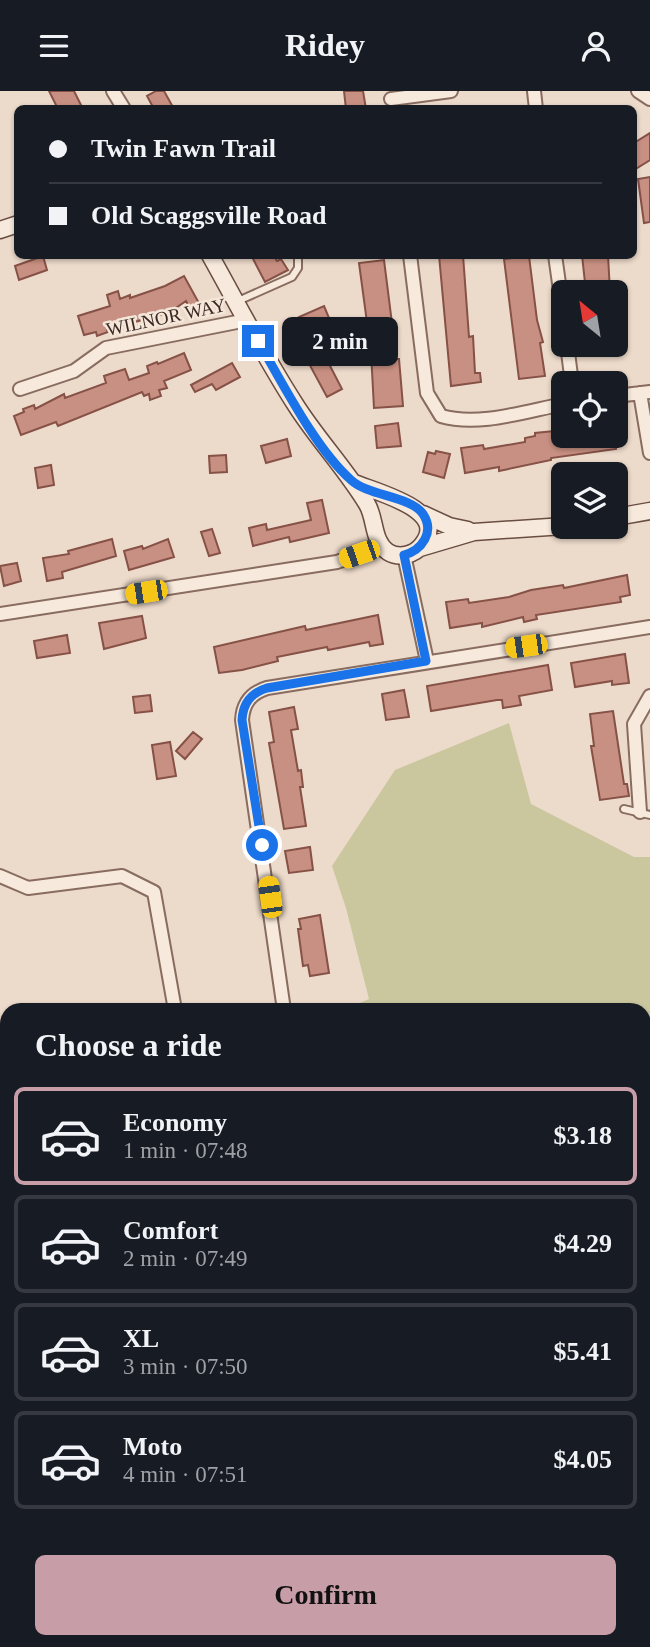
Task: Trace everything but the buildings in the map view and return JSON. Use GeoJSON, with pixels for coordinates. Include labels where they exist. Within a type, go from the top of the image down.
{"type":"FeatureCollection","features":[{"type":"Feature","properties":{"kind":"street"},"geometry":{"type":"LineString","coordinates":[[391,100],[451,91]]}},
{"type":"Feature","properties":{"kind":"street"},"geometry":{"type":"LineString","coordinates":[[638,91],[650,99]]}},
{"type":"Feature","properties":{"kind":"street"},"geometry":{"type":"LineString","coordinates":[[212,259],[293,401],[370,508],[382,546],[394,554],[404,555],[474,532],[551,527]]}},
{"type":"Feature","properties":{"kind":"street"},"geometry":{"type":"LineString","coordinates":[[410,259],[427,393],[442,416],[456,421],[474,420],[551,406]]}},
{"type":"Feature","properties":{"kind":"street"},"geometry":{"type":"LineString","coordinates":[[556,259],[559,280]]}},
{"type":"Feature","properties":{"kind":"street","name":"WILNOR WAY"},"geometry":{"type":"LineString","coordinates":[[20,389],[74,371],[106,348],[247,320]]}},
{"type":"Feature","properties":{"kind":"street"},"geometry":{"type":"LineString","coordinates":[[645,392],[650,453]]}},
{"type":"Feature","properties":{"kind":"street"},"geometry":{"type":"LineString","coordinates":[[352,482],[406,504],[449,526],[474,532]]}},
{"type":"Feature","properties":{"kind":"street"},"geometry":{"type":"LineString","coordinates":[[376,530],[378,519],[384,510],[397,504],[406,504]]}},
{"type":"Feature","properties":{"kind":"street"},"geometry":{"type":"LineString","coordinates":[[628,515],[650,511]]}},
{"type":"Feature","properties":{"kind":"street"},"geometry":{"type":"LineString","coordinates":[[420,548],[427,537],[428,527],[423,514]]}},
{"type":"Feature","properties":{"kind":"street"},"geometry":{"type":"LineString","coordinates":[[0,614],[337,562],[382,546]]}},
{"type":"Feature","properties":{"kind":"street"},"geometry":{"type":"LineString","coordinates":[[404,555],[426,661]]}},
{"type":"Feature","properties":{"kind":"street"},"geometry":{"type":"LineString","coordinates":[[283,1003],[242,720],[243,710],[252,696],[267,688],[650,627]]}},
{"type":"Feature","properties":{"kind":"street"},"geometry":{"type":"LineString","coordinates":[[645,814],[634,724],[650,696]]}},
{"type":"Feature","properties":{"kind":"street"},"geometry":{"type":"LineString","coordinates":[[0,876],[28,888],[122,876],[154,892],[173,1003]]}},
{"type":"Feature","properties":{"kind":"lane"},"geometry":{"type":"LineString","coordinates":[[236,302],[292,277],[298,268],[298,259]]}},
{"type":"Feature","properties":{"kind":"lane"},"geometry":{"type":"LineString","coordinates":[[624,809],[645,814]]}},
{"type":"Feature","properties":{"kind":"shaded area"},"geometry":{"type":"Polygon","coordinates":[[[509,723],[531,804],[634,857],[650,857],[650,1003],[360,1003],[369,999],[346,908],[332,866],[395,770],[509,723]]]}},
{"type":"Feature","properties":{"kind":"route"},"geometry":{"type":"LineString","coordinates":[[258,341],[310,428],[352,482],[415,507],[423,514],[428,527],[425,542],[419,549],[404,555],[426,661],[267,688],[258,691],[246,702],[242,720],[262,845]]}}]}
